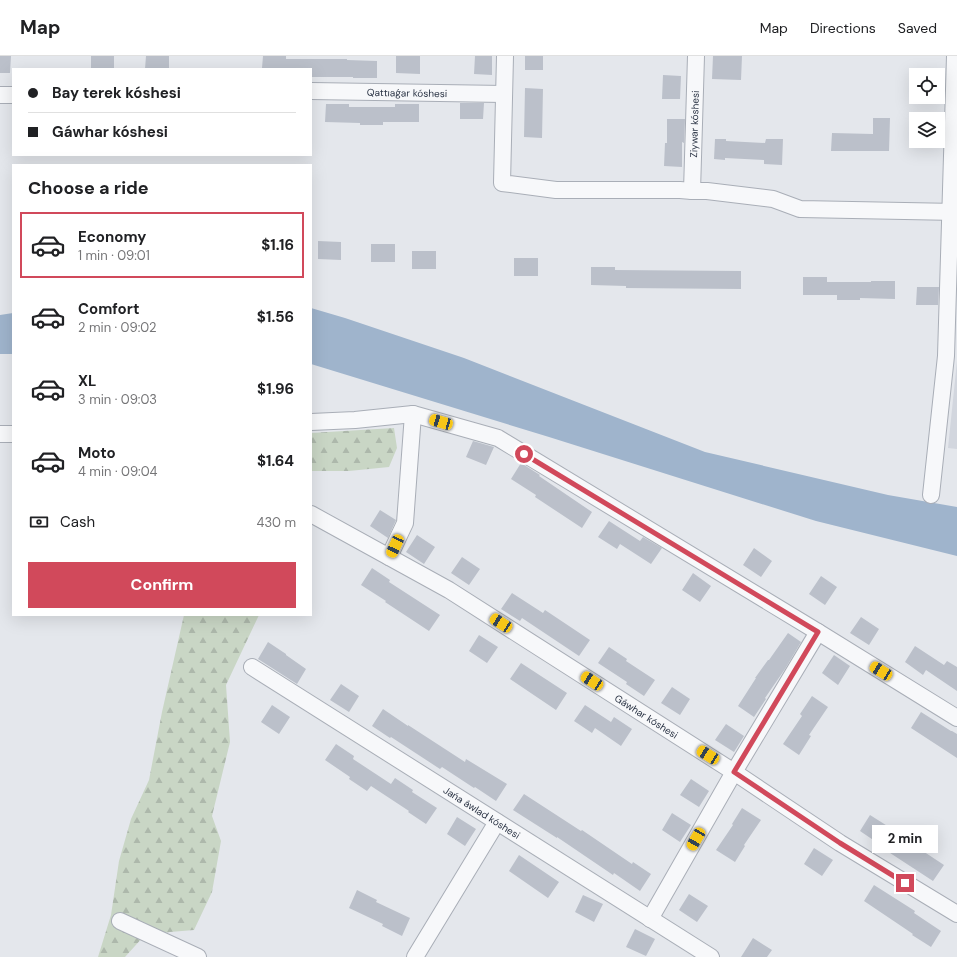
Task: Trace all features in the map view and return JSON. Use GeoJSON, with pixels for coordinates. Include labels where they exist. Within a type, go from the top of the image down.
{"type":"FeatureCollection","features":[{"type":"Feature","properties":{"kind":"street"},"geometry":{"type":"LineString","coordinates":[[505,56],[502,183],[556,190],[707,191],[773,199],[800,210],[954,212]]}},
{"type":"Feature","properties":{"kind":"street","name":"Ziywar kóshesi"},"geometry":{"type":"LineString","coordinates":[[692,191],[696,56]]}},
{"type":"Feature","properties":{"kind":"street"},"geometry":{"type":"LineString","coordinates":[[931,495],[946,356],[954,212],[955,56]]}},
{"type":"Feature","properties":{"kind":"street","name":"Qattıaǵar kóshesi"},"geometry":{"type":"LineString","coordinates":[[312,91],[504,94]]}},
{"type":"Feature","properties":{"kind":"street"},"geometry":{"type":"LineString","coordinates":[[0,95],[12,95]]}},
{"type":"Feature","properties":{"kind":"street"},"geometry":{"type":"LineString","coordinates":[[312,422],[355,420],[413,414],[498,438],[957,718]]}},
{"type":"Feature","properties":{"kind":"street"},"geometry":{"type":"LineString","coordinates":[[389,557],[405,524],[413,414]]}},
{"type":"Feature","properties":{"kind":"street"},"geometry":{"type":"LineString","coordinates":[[0,434],[12,434]]}},
{"type":"Feature","properties":{"kind":"street","name":"Gáwhar kóshesi"},"geometry":{"type":"LineString","coordinates":[[312,515],[449,590],[734,772],[840,843],[957,914]]}},
{"type":"Feature","properties":{"kind":"street"},"geometry":{"type":"LineString","coordinates":[[650,919],[734,772],[818,632]]}},
{"type":"Feature","properties":{"kind":"street","name":"Jańa áwlad kóshesi"},"geometry":{"type":"LineString","coordinates":[[252,667],[711,957]]}},
{"type":"Feature","properties":{"kind":"street"},"geometry":{"type":"LineString","coordinates":[[415,957],[497,822]]}},
{"type":"Feature","properties":{"kind":"street"},"geometry":{"type":"LineString","coordinates":[[120,921],[198,957]]}},
{"type":"Feature","properties":{"kind":"shaded area"},"geometry":{"type":"Polygon","coordinates":[[[957,361],[957,449],[948,448],[957,361]]]}},
{"type":"Feature","properties":{"kind":"green space"},"geometry":{"type":"Polygon","coordinates":[[[394,428],[397,448],[389,467],[349,471],[312,471],[312,433],[394,428]]]}},
{"type":"Feature","properties":{"kind":"green space"},"geometry":{"type":"Polygon","coordinates":[[[184,616],[259,616],[226,685],[230,742],[212,816],[221,841],[212,892],[194,930],[144,936],[125,957],[98,957],[111,915],[119,861],[131,819],[149,780],[162,712],[184,616]]]}},
{"type":"Feature","properties":{"kind":"water"},"geometry":{"type":"Polygon","coordinates":[[[312,308],[464,358],[705,452],[888,495],[957,507],[957,556],[816,521],[312,364],[312,308]]]}},
{"type":"Feature","properties":{"kind":"water"},"geometry":{"type":"Polygon","coordinates":[[[12,313],[12,354],[0,354],[0,315],[12,313]]]}},
{"type":"Feature","properties":{"kind":"building"},"geometry":{"type":"Polygon","coordinates":[[[0,56],[11,56],[10,73],[0,73],[0,56]]]}},
{"type":"Feature","properties":{"kind":"building"},"geometry":{"type":"Polygon","coordinates":[[[91,56],[114,56],[114,68],[91,68],[91,56]]]}},
{"type":"Feature","properties":{"kind":"building"},"geometry":{"type":"Polygon","coordinates":[[[146,56],[169,56],[169,68],[145,68],[146,56]]]}},
{"type":"Feature","properties":{"kind":"building"},"geometry":{"type":"Polygon","coordinates":[[[263,56],[286,56],[286,59],[347,59],[377,61],[377,78],[312,77],[312,68],[262,68],[263,56]]]}},
{"type":"Feature","properties":{"kind":"building"},"geometry":{"type":"Polygon","coordinates":[[[396,56],[420,56],[420,74],[396,73],[396,56]]]}},
{"type":"Feature","properties":{"kind":"building"},"geometry":{"type":"Polygon","coordinates":[[[475,56],[492,56],[492,75],[474,74],[475,56]]]}},
{"type":"Feature","properties":{"kind":"building"},"geometry":{"type":"Polygon","coordinates":[[[525,56],[543,56],[543,70],[525,70],[525,56]]]}},
{"type":"Feature","properties":{"kind":"building"},"geometry":{"type":"Polygon","coordinates":[[[713,56],[742,56],[741,80],[712,79],[713,56]]]}},
{"type":"Feature","properties":{"kind":"building"},"geometry":{"type":"Polygon","coordinates":[[[663,75],[681,76],[680,99],[662,99],[663,75]]]}},
{"type":"Feature","properties":{"kind":"building"},"geometry":{"type":"Polygon","coordinates":[[[525,88],[543,89],[542,138],[524,137],[525,88]]]}},
{"type":"Feature","properties":{"kind":"building"},"geometry":{"type":"Polygon","coordinates":[[[460,103],[484,103],[483,119],[460,119],[460,103]]]}},
{"type":"Feature","properties":{"kind":"building"},"geometry":{"type":"Polygon","coordinates":[[[326,104],[349,104],[349,107],[395,107],[395,104],[419,104],[419,122],[383,122],[383,125],[360,125],[360,123],[325,122],[326,104]]]}},
{"type":"Feature","properties":{"kind":"building"},"geometry":{"type":"Polygon","coordinates":[[[873,118],[890,118],[889,151],[831,151],[832,133],[873,134],[873,118]]]}},
{"type":"Feature","properties":{"kind":"building"},"geometry":{"type":"Polygon","coordinates":[[[667,119],[685,119],[684,143],[682,142],[682,167],[664,166],[665,143],[667,143],[667,119]]]}},
{"type":"Feature","properties":{"kind":"building"},"geometry":{"type":"Polygon","coordinates":[[[715,139],[765,143],[766,139],[783,139],[782,165],[764,164],[764,160],[725,158],[725,160],[714,159],[715,139]]]}},
{"type":"Feature","properties":{"kind":"building"},"geometry":{"type":"Polygon","coordinates":[[[318,241],[341,242],[341,260],[318,259],[318,241]]]}},
{"type":"Feature","properties":{"kind":"building"},"geometry":{"type":"Polygon","coordinates":[[[371,244],[395,244],[395,262],[371,262],[371,244]]]}},
{"type":"Feature","properties":{"kind":"building"},"geometry":{"type":"Polygon","coordinates":[[[412,251],[436,251],[436,269],[412,269],[412,251]]]}},
{"type":"Feature","properties":{"kind":"building"},"geometry":{"type":"Polygon","coordinates":[[[514,258],[538,258],[538,276],[514,276],[514,258]]]}},
{"type":"Feature","properties":{"kind":"building"},"geometry":{"type":"Polygon","coordinates":[[[591,267],[615,267],[615,270],[741,271],[741,289],[626,288],[626,286],[591,285],[591,267]]]}},
{"type":"Feature","properties":{"kind":"building"},"geometry":{"type":"Polygon","coordinates":[[[803,277],[827,277],[827,282],[895,281],[895,299],[860,298],[860,300],[837,300],[837,295],[803,295],[803,277]]]}},
{"type":"Feature","properties":{"kind":"building"},"geometry":{"type":"Polygon","coordinates":[[[917,287],[939,287],[938,305],[916,305],[917,287]]]}},
{"type":"Feature","properties":{"kind":"building"},"geometry":{"type":"Polygon","coordinates":[[[473,441],[494,447],[486,465],[466,457],[473,441]]]}},
{"type":"Feature","properties":{"kind":"building"},"geometry":{"type":"Polygon","coordinates":[[[521,463],[592,512],[582,528],[511,479],[521,463]]]}},
{"type":"Feature","properties":{"kind":"building"},"geometry":{"type":"Polygon","coordinates":[[[380,510],[396,520],[388,538],[370,526],[380,510]]]}},
{"type":"Feature","properties":{"kind":"building"},"geometry":{"type":"Polygon","coordinates":[[[609,521],[640,541],[643,537],[662,548],[651,564],[620,544],[617,549],[598,537],[609,521]]]}},
{"type":"Feature","properties":{"kind":"building"},"geometry":{"type":"Polygon","coordinates":[[[417,535],[435,547],[424,564],[406,552],[417,535]]]}},
{"type":"Feature","properties":{"kind":"building"},"geometry":{"type":"Polygon","coordinates":[[[754,548],[772,561],[761,577],[743,565],[754,548]]]}},
{"type":"Feature","properties":{"kind":"building"},"geometry":{"type":"Polygon","coordinates":[[[462,557],[480,569],[469,585],[451,573],[462,557]]]}},
{"type":"Feature","properties":{"kind":"building"},"geometry":{"type":"Polygon","coordinates":[[[372,568],[390,580],[389,582],[440,615],[429,631],[361,585],[372,568]]]}},
{"type":"Feature","properties":{"kind":"building"},"geometry":{"type":"Polygon","coordinates":[[[693,573],[711,586],[700,602],[682,590],[693,573]]]}},
{"type":"Feature","properties":{"kind":"building"},"geometry":{"type":"Polygon","coordinates":[[[821,576],[837,587],[825,605],[809,594],[821,576]]]}},
{"type":"Feature","properties":{"kind":"building"},"geometry":{"type":"Polygon","coordinates":[[[512,593],[543,613],[545,610],[590,640],[579,656],[522,618],[520,621],[501,609],[512,593]]]}},
{"type":"Feature","properties":{"kind":"building"},"geometry":{"type":"Polygon","coordinates":[[[861,617],[879,629],[869,645],[850,633],[861,617]]]}},
{"type":"Feature","properties":{"kind":"building"},"geometry":{"type":"Polygon","coordinates":[[[788,633],[801,642],[754,717],[738,706],[755,678],[788,633]]]}},
{"type":"Feature","properties":{"kind":"building"},"geometry":{"type":"Polygon","coordinates":[[[479,635],[498,647],[487,663],[469,651],[479,635]]]}},
{"type":"Feature","properties":{"kind":"building"},"geometry":{"type":"Polygon","coordinates":[[[268,642],[306,669],[297,684],[258,659],[268,642]]]}},
{"type":"Feature","properties":{"kind":"building"},"geometry":{"type":"Polygon","coordinates":[[[915,646],[944,665],[947,661],[957,667],[957,691],[926,670],[923,675],[905,662],[915,646]]]}},
{"type":"Feature","properties":{"kind":"building"},"geometry":{"type":"Polygon","coordinates":[[[609,647],[627,659],[626,661],[655,680],[644,696],[626,684],[627,682],[598,663],[609,647]]]}},
{"type":"Feature","properties":{"kind":"building"},"geometry":{"type":"Polygon","coordinates":[[[834,655],[850,666],[838,685],[822,673],[834,655]]]}},
{"type":"Feature","properties":{"kind":"building"},"geometry":{"type":"Polygon","coordinates":[[[521,663],[567,693],[556,710],[510,679],[521,663]]]}},
{"type":"Feature","properties":{"kind":"building"},"geometry":{"type":"Polygon","coordinates":[[[341,684],[359,696],[349,712],[330,700],[341,684]]]}},
{"type":"Feature","properties":{"kind":"building"},"geometry":{"type":"Polygon","coordinates":[[[672,687],[690,699],[680,715],[661,703],[672,687]]]}},
{"type":"Feature","properties":{"kind":"building"},"geometry":{"type":"Polygon","coordinates":[[[812,696],[828,707],[809,735],[811,736],[799,755],[783,744],[802,716],[800,714],[812,696]]]}},
{"type":"Feature","properties":{"kind":"building"},"geometry":{"type":"Polygon","coordinates":[[[272,705],[290,717],[279,734],[261,722],[272,705]]]}},
{"type":"Feature","properties":{"kind":"building"},"geometry":{"type":"Polygon","coordinates":[[[585,705],[611,722],[614,717],[632,729],[621,746],[595,728],[592,733],[574,721],[585,705]]]}},
{"type":"Feature","properties":{"kind":"building"},"geometry":{"type":"Polygon","coordinates":[[[383,709],[465,762],[466,759],[507,784],[496,801],[442,767],[440,769],[372,726],[383,709]]]}},
{"type":"Feature","properties":{"kind":"building"},"geometry":{"type":"Polygon","coordinates":[[[921,712],[957,734],[957,758],[911,728],[921,712]]]}},
{"type":"Feature","properties":{"kind":"building"},"geometry":{"type":"Polygon","coordinates":[[[726,724],[744,736],[734,752],[715,740],[726,724]]]}},
{"type":"Feature","properties":{"kind":"building"},"geometry":{"type":"Polygon","coordinates":[[[336,744],[354,756],[353,759],[391,784],[395,778],[413,790],[412,792],[437,808],[426,824],[371,786],[367,791],[325,760],[336,744]]]}},
{"type":"Feature","properties":{"kind":"building"},"geometry":{"type":"Polygon","coordinates":[[[691,779],[709,791],[699,807],[680,795],[691,779]]]}},
{"type":"Feature","properties":{"kind":"building"},"geometry":{"type":"Polygon","coordinates":[[[524,794],[581,831],[582,830],[632,864],[633,862],[651,874],[640,891],[513,810],[524,794]]]}},
{"type":"Feature","properties":{"kind":"building"},"geometry":{"type":"Polygon","coordinates":[[[742,808],[761,820],[744,845],[745,846],[735,862],[716,850],[733,825],[732,824],[742,808]]]}},
{"type":"Feature","properties":{"kind":"building"},"geometry":{"type":"Polygon","coordinates":[[[672,813],[691,825],[680,842],[662,830],[672,813]]]}},
{"type":"Feature","properties":{"kind":"building"},"geometry":{"type":"Polygon","coordinates":[[[870,815],[944,865],[933,881],[887,851],[888,850],[860,831],[870,815]]]}},
{"type":"Feature","properties":{"kind":"building"},"geometry":{"type":"Polygon","coordinates":[[[457,817],[476,829],[465,846],[447,834],[457,817]]]}},
{"type":"Feature","properties":{"kind":"building"},"geometry":{"type":"Polygon","coordinates":[[[814,848],[833,860],[822,876],[804,864],[814,848]]]}},
{"type":"Feature","properties":{"kind":"building"},"geometry":{"type":"Polygon","coordinates":[[[519,855],[559,882],[548,898],[509,871],[519,855]]]}},
{"type":"Feature","properties":{"kind":"building"},"geometry":{"type":"Polygon","coordinates":[[[874,885],[915,911],[914,913],[941,931],[931,947],[864,901],[874,885]]]}},
{"type":"Feature","properties":{"kind":"building"},"geometry":{"type":"Polygon","coordinates":[[[357,890],[377,900],[376,902],[410,918],[402,936],[382,926],[383,924],[349,908],[357,890]]]}},
{"type":"Feature","properties":{"kind":"building"},"geometry":{"type":"Polygon","coordinates":[[[689,894],[708,906],[697,922],[679,910],[689,894]]]}},
{"type":"Feature","properties":{"kind":"building"},"geometry":{"type":"Polygon","coordinates":[[[583,895],[603,904],[594,922],[575,912],[583,895]]]}},
{"type":"Feature","properties":{"kind":"building"},"geometry":{"type":"Polygon","coordinates":[[[635,929],[655,939],[646,956],[626,947],[635,929]]]}},
{"type":"Feature","properties":{"kind":"building"},"geometry":{"type":"Polygon","coordinates":[[[753,938],[772,950],[767,957],[741,957],[753,938]]]}},
{"type":"Feature","properties":{"kind":"route"},"geometry":{"type":"LineString","coordinates":[[524,454],[818,632],[734,772],[840,843],[905,883]]}}]}
